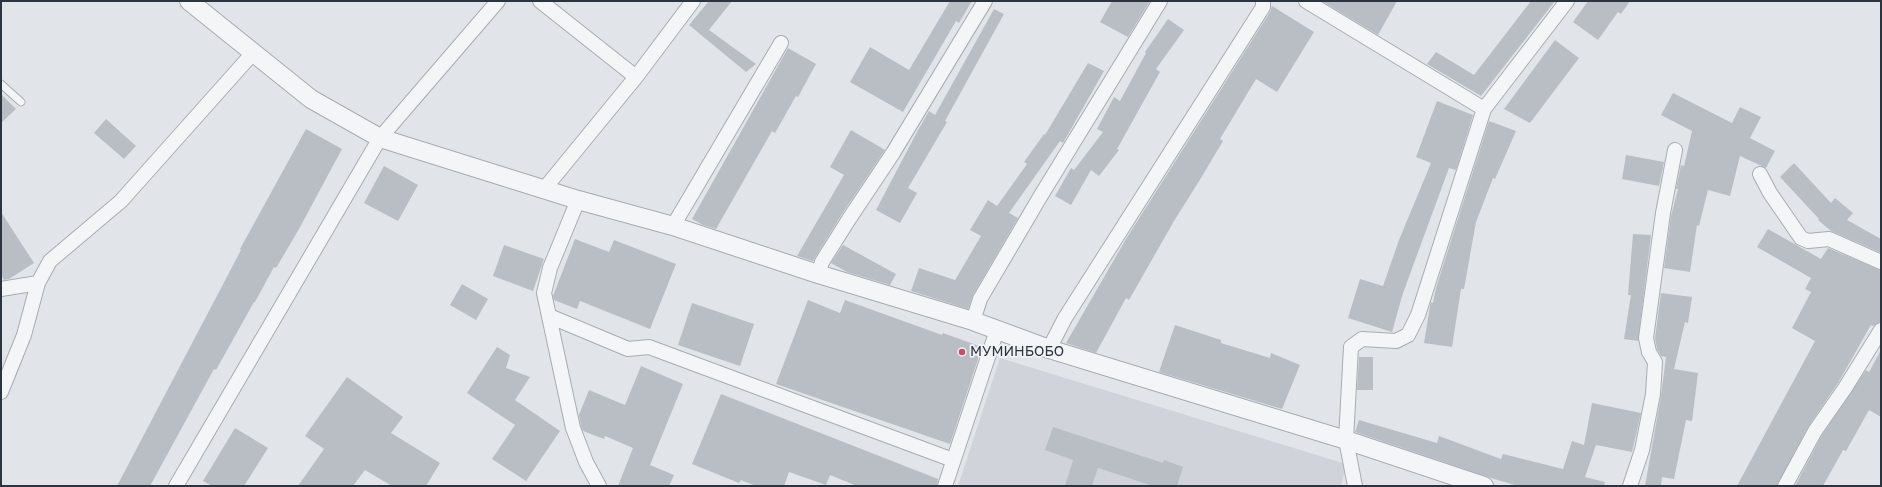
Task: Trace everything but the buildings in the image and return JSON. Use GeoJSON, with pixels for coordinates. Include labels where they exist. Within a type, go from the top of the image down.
{"type":"FeatureCollection","features":[{"type":"Feature","properties":{"kind":"street"},"geometry":{"type":"LineString","coordinates":[[189,1],[311,99],[380,138],[545,188],[578,200],[673,226],[818,274],[973,320],[1050,349],[1346,440],[1484,486]]}},
{"type":"Feature","properties":{"kind":"street"},"geometry":{"type":"LineString","coordinates":[[176,486],[380,138],[498,1]]}},
{"type":"Feature","properties":{"kind":"street"},"geometry":{"type":"LineString","coordinates":[[540,1],[636,78]]}},
{"type":"Feature","properties":{"kind":"street"},"geometry":{"type":"LineString","coordinates":[[545,188],[636,78],[693,1]]}},
{"type":"Feature","properties":{"kind":"street"},"geometry":{"type":"LineString","coordinates":[[818,274],[822,262],[893,153],[985,1]]}},
{"type":"Feature","properties":{"kind":"street"},"geometry":{"type":"LineString","coordinates":[[973,320],[980,299],[1032,210],[1160,1]]}},
{"type":"Feature","properties":{"kind":"street"},"geometry":{"type":"LineString","coordinates":[[1050,349],[1065,318],[1263,7],[1263,1]]}},
{"type":"Feature","properties":{"kind":"street"},"geometry":{"type":"LineString","coordinates":[[1306,1],[1411,63],[1484,109]]}},
{"type":"Feature","properties":{"kind":"street"},"geometry":{"type":"LineString","coordinates":[[1355,486],[1346,440],[1351,347],[1362,340],[1396,341],[1408,335],[1418,315],[1484,109],[1567,1]]}},
{"type":"Feature","properties":{"kind":"street"},"geometry":{"type":"LineString","coordinates":[[673,226],[781,43]]}},
{"type":"Feature","properties":{"kind":"street"},"geometry":{"type":"LineString","coordinates":[[1,392],[24,335],[38,282],[50,261],[120,201],[253,53]]}},
{"type":"Feature","properties":{"kind":"street"},"geometry":{"type":"LineString","coordinates":[[1630,486],[1642,450],[1653,394],[1655,362],[1648,352],[1646,338],[1663,213],[1675,150]]}},
{"type":"Feature","properties":{"kind":"street"},"geometry":{"type":"LineString","coordinates":[[1760,174],[1770,193],[1801,238],[1808,241],[1829,239],[1881,262]]}},
{"type":"Feature","properties":{"kind":"street"},"geometry":{"type":"LineString","coordinates":[[578,200],[550,268],[544,293],[573,428],[586,462],[599,486]]}},
{"type":"Feature","properties":{"kind":"street"},"geometry":{"type":"LineString","coordinates":[[1,289],[38,282]]}},
{"type":"Feature","properties":{"kind":"street"},"geometry":{"type":"LineString","coordinates":[[548,316],[628,349],[649,347],[953,460]]}},
{"type":"Feature","properties":{"kind":"street"},"geometry":{"type":"LineString","coordinates":[[945,486],[997,330]]}},
{"type":"Feature","properties":{"kind":"street"},"geometry":{"type":"LineString","coordinates":[[1785,486],[1815,431],[1845,388],[1881,330]]}},
{"type":"Feature","properties":{"kind":"lane"},"geometry":{"type":"LineString","coordinates":[[1,84],[21,102]]}},
{"type":"Feature","properties":{"kind":"shaded area"},"geometry":{"type":"Polygon","coordinates":[[[1000,358],[1346,464],[1341,486],[958,486],[1000,358]]]}},
{"type":"Feature","properties":{"kind":"place","name":"МУМИНБОБО"},"geometry":{"type":"Point","coordinates":[962,352]}}]}
